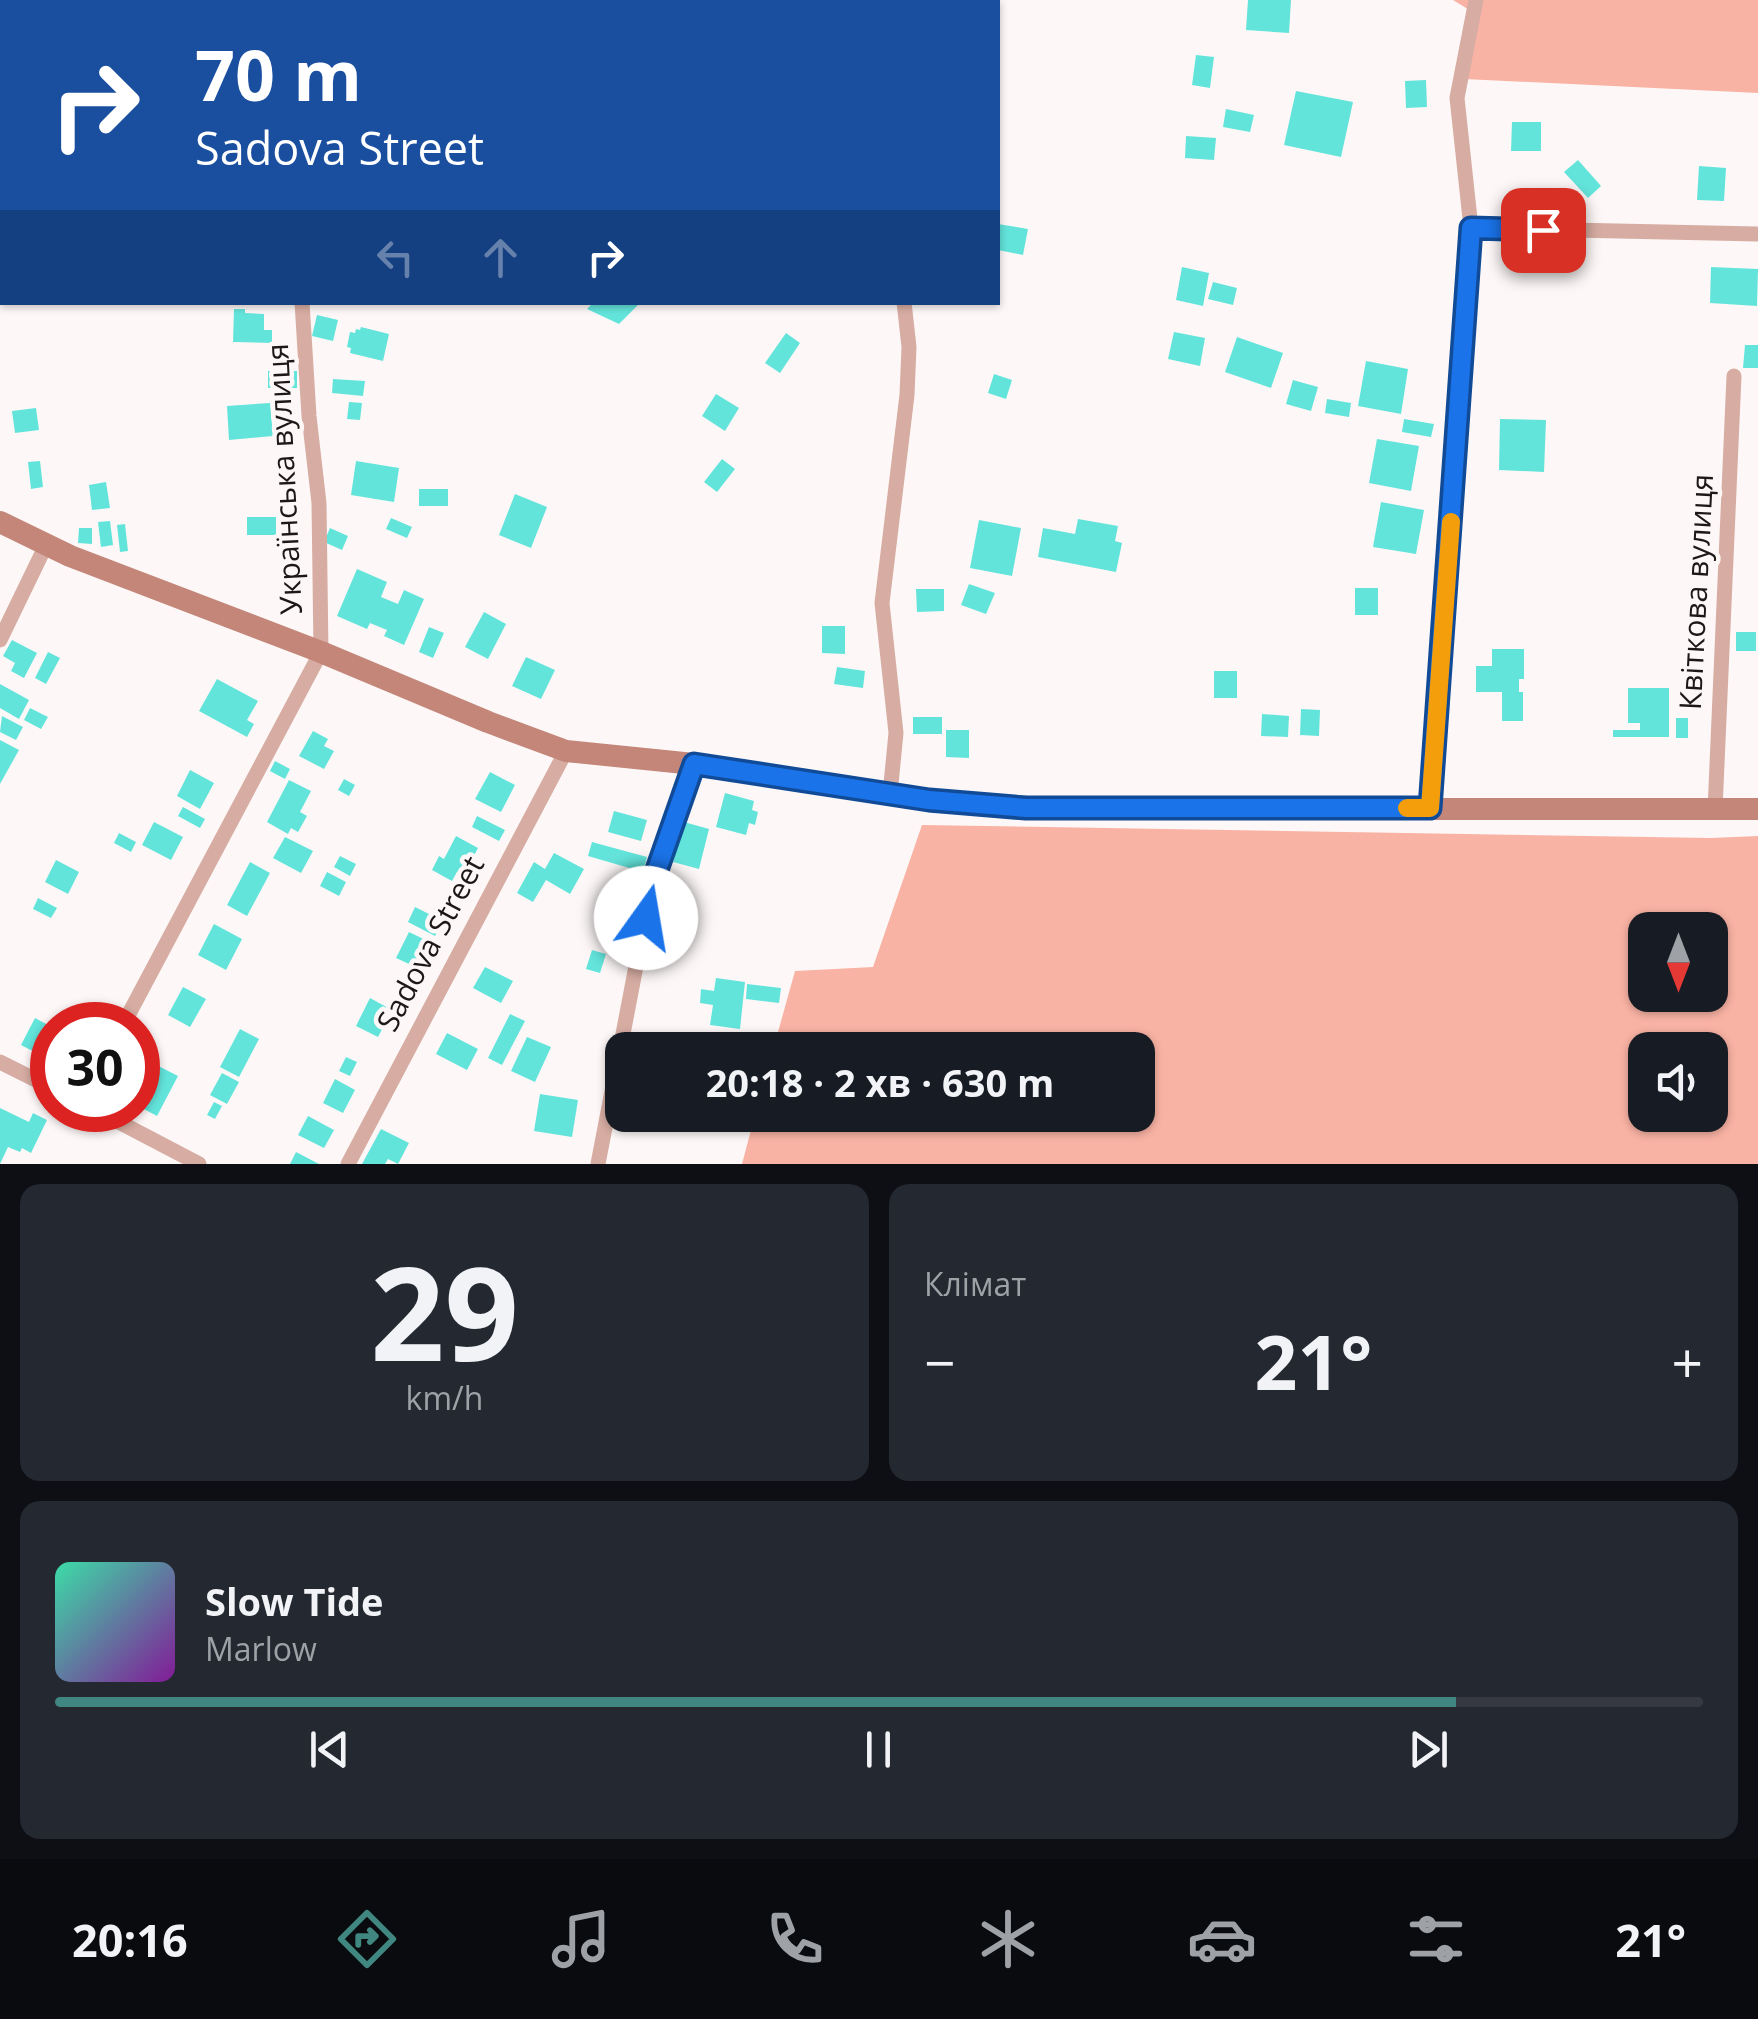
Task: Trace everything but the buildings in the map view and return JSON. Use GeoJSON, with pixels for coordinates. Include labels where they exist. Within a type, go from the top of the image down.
{"type":"FeatureCollection","features":[{"type":"Feature","properties":{"kind":"street"},"geometry":{"type":"LineString","coordinates":[[1430,808],[1471,228],[1457,98],[1476,0]]}},
{"type":"Feature","properties":{"kind":"street"},"geometry":{"type":"LineString","coordinates":[[1471,228],[1758,234]]}},
{"type":"Feature","properties":{"kind":"street","name":"Українська вулиця"},"geometry":{"type":"LineString","coordinates":[[302,305],[319,503],[321,652]]}},
{"type":"Feature","properties":{"kind":"street"},"geometry":{"type":"LineString","coordinates":[[890,794],[896,733],[882,603],[907,395],[910,347],[904,305]]}},
{"type":"Feature","properties":{"kind":"street","name":"Квіткова вулиця"},"geometry":{"type":"LineString","coordinates":[[1715,810],[1734,376]]}},
{"type":"Feature","properties":{"kind":"street"},"geometry":{"type":"LineString","coordinates":[[0,522],[46,545],[566,752],[694,764],[929,800],[1026,808],[1758,810]]}},
{"type":"Feature","properties":{"kind":"street"},"geometry":{"type":"LineString","coordinates":[[0,640],[46,545]]}},
{"type":"Feature","properties":{"kind":"street"},"geometry":{"type":"LineString","coordinates":[[135,1002],[321,652]]}},
{"type":"Feature","properties":{"kind":"street","name":"Sadova Street"},"geometry":{"type":"LineString","coordinates":[[348,1164],[566,752]]}},
{"type":"Feature","properties":{"kind":"street"},"geometry":{"type":"LineString","coordinates":[[598,1164],[652,884],[694,764]]}},
{"type":"Feature","properties":{"kind":"street"},"geometry":{"type":"LineString","coordinates":[[0,1062],[30,1077]]}},
{"type":"Feature","properties":{"kind":"street"},"geometry":{"type":"LineString","coordinates":[[138,1132],[198,1164]]}},
{"type":"Feature","properties":{"kind":"shaded area"},"geometry":{"type":"Polygon","coordinates":[[[1453,0],[1758,0],[1758,93],[1464,79],[1471,11],[1453,0]]]}},
{"type":"Feature","properties":{"kind":"shaded area"},"geometry":{"type":"Polygon","coordinates":[[[922,825],[1758,836],[1758,1164],[742,1164],[750,1132],[1155,1132],[1155,1032],[778,1032],[795,971],[873,967],[922,825]]]}},
{"type":"Feature","properties":{"kind":"slow traffic"},"geometry":{"type":"LineString","coordinates":[[1407,808],[1430,808],[1451,522]]}},
{"type":"Feature","properties":{"kind":"route"},"geometry":{"type":"LineString","coordinates":[[646,918],[652,884],[694,764],[929,800],[1026,808],[1430,808],[1471,228],[1543,230]]}}]}
